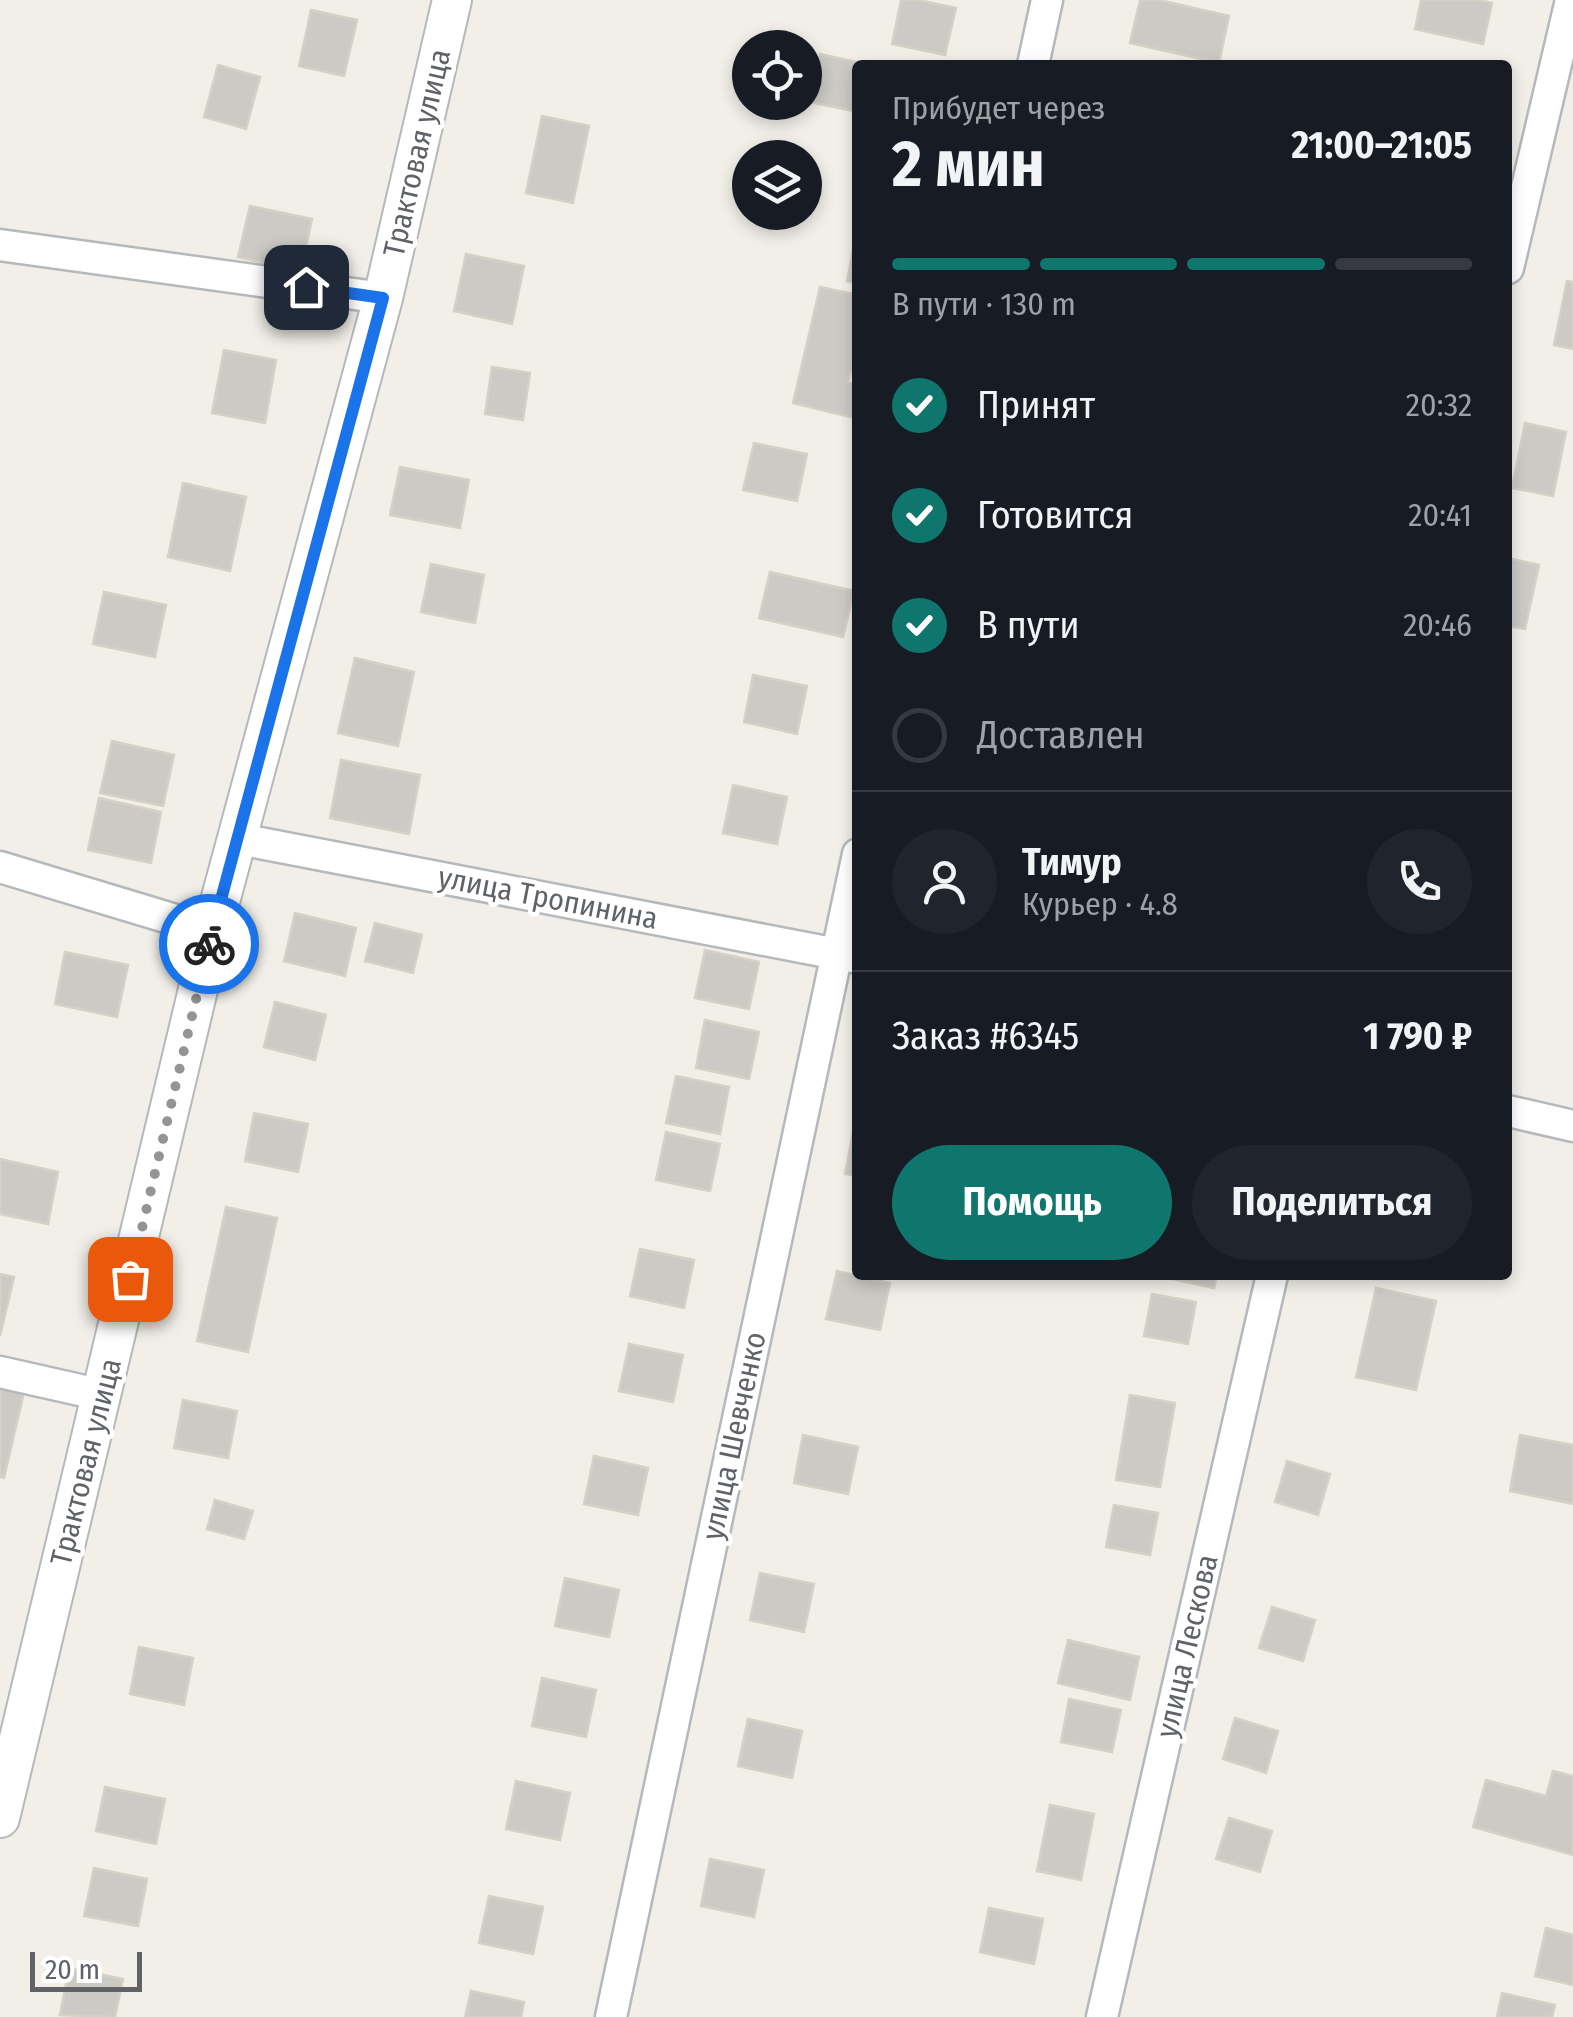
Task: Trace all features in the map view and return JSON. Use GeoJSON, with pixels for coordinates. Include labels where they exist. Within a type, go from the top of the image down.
{"type":"FeatureCollection","features":[{"type":"Feature","properties":{"kind":"street","name":"Трактовая улица"},"geometry":{"type":"LineString","coordinates":[[0,1818],[212,931],[383,298],[452,0]]}},
{"type":"Feature","properties":{"kind":"street"},"geometry":{"type":"LineString","coordinates":[[1034,60],[1048,0]]}},
{"type":"Feature","properties":{"kind":"street"},"geometry":{"type":"LineString","coordinates":[[1512,251],[1570,0]]}},
{"type":"Feature","properties":{"kind":"street"},"geometry":{"type":"LineString","coordinates":[[0,245],[383,298]]}},
{"type":"Feature","properties":{"kind":"street","name":"улица Тропинина"},"geometry":{"type":"LineString","coordinates":[[239,839],[847,955]]}},
{"type":"Feature","properties":{"kind":"street"},"geometry":{"type":"LineString","coordinates":[[0,867],[212,931]]}},
{"type":"Feature","properties":{"kind":"street","name":"улица Шевченко"},"geometry":{"type":"LineString","coordinates":[[611,2017],[847,955],[852,909]]}},
{"type":"Feature","properties":{"kind":"street"},"geometry":{"type":"LineString","coordinates":[[1512,1112],[1573,1126]]}},
{"type":"Feature","properties":{"kind":"street","name":"улица Лескова"},"geometry":{"type":"LineString","coordinates":[[1102,2017],[1271,1280]]}},
{"type":"Feature","properties":{"kind":"street"},"geometry":{"type":"LineString","coordinates":[[0,1372],[102,1395]]}},
{"type":"Feature","properties":{"kind":"building"},"geometry":{"type":"Polygon","coordinates":[[[901,0],[956,8],[945,55],[892,44],[901,0]]]}},
{"type":"Feature","properties":{"kind":"building"},"geometry":{"type":"Polygon","coordinates":[[[1140,0],[1159,0],[1229,16],[1220,60],[1130,43],[1140,0]]]}},
{"type":"Feature","properties":{"kind":"building"},"geometry":{"type":"Polygon","coordinates":[[[1421,0],[1492,3],[1483,44],[1415,29],[1421,0]]]}},
{"type":"Feature","properties":{"kind":"building"},"geometry":{"type":"Polygon","coordinates":[[[311,10],[357,20],[344,76],[299,66],[311,10]]]}},
{"type":"Feature","properties":{"kind":"building"},"geometry":{"type":"Polygon","coordinates":[[[822,54],[852,61],[852,111],[822,104],[822,54]]]}},
{"type":"Feature","properties":{"kind":"building"},"geometry":{"type":"Polygon","coordinates":[[[218,65],[260,77],[246,129],[204,117],[218,65]]]}},
{"type":"Feature","properties":{"kind":"building"},"geometry":{"type":"Polygon","coordinates":[[[542,116],[589,126],[573,203],[526,193],[542,116]]]}},
{"type":"Feature","properties":{"kind":"building"},"geometry":{"type":"Polygon","coordinates":[[[250,206],[312,219],[301,271],[238,257],[250,206]]]}},
{"type":"Feature","properties":{"kind":"building"},"geometry":{"type":"Polygon","coordinates":[[[466,254],[524,266],[512,324],[454,311],[466,254]]]}},
{"type":"Feature","properties":{"kind":"building"},"geometry":{"type":"Polygon","coordinates":[[[852,255],[852,282],[847,281],[852,255]]]}},
{"type":"Feature","properties":{"kind":"building"},"geometry":{"type":"Polygon","coordinates":[[[1567,281],[1573,282],[1573,349],[1554,345],[1567,281]]]}},
{"type":"Feature","properties":{"kind":"building"},"geometry":{"type":"Polygon","coordinates":[[[820,287],[852,294],[852,367],[848,382],[852,383],[852,418],[793,403],[820,287]]]}},
{"type":"Feature","properties":{"kind":"building"},"geometry":{"type":"Polygon","coordinates":[[[224,350],[276,360],[265,423],[212,413],[224,350]]]}},
{"type":"Feature","properties":{"kind":"building"},"geometry":{"type":"Polygon","coordinates":[[[492,367],[530,373],[523,420],[485,414],[492,367]]]}},
{"type":"Feature","properties":{"kind":"building"},"geometry":{"type":"Polygon","coordinates":[[[1525,423],[1566,432],[1553,496],[1512,488],[1525,423]]]}},
{"type":"Feature","properties":{"kind":"building"},"geometry":{"type":"Polygon","coordinates":[[[754,443],[807,454],[797,501],[743,490],[754,443]]]}},
{"type":"Feature","properties":{"kind":"building"},"geometry":{"type":"Polygon","coordinates":[[[400,467],[469,480],[460,528],[390,515],[400,467]]]}},
{"type":"Feature","properties":{"kind":"building"},"geometry":{"type":"Polygon","coordinates":[[[183,483],[246,497],[230,571],[168,557],[183,483]]]}},
{"type":"Feature","properties":{"kind":"building"},"geometry":{"type":"Polygon","coordinates":[[[1512,559],[1539,565],[1525,629],[1512,627],[1512,559]]]}},
{"type":"Feature","properties":{"kind":"building"},"geometry":{"type":"Polygon","coordinates":[[[431,564],[484,575],[475,623],[421,612],[431,564]]]}},
{"type":"Feature","properties":{"kind":"building"},"geometry":{"type":"Polygon","coordinates":[[[770,572],[852,591],[843,637],[759,618],[770,572]]]}},
{"type":"Feature","properties":{"kind":"building"},"geometry":{"type":"Polygon","coordinates":[[[104,592],[166,605],[155,657],[93,644],[104,592]]]}},
{"type":"Feature","properties":{"kind":"building"},"geometry":{"type":"Polygon","coordinates":[[[355,658],[414,672],[398,746],[338,733],[355,658]]]}},
{"type":"Feature","properties":{"kind":"building"},"geometry":{"type":"Polygon","coordinates":[[[753,675],[807,686],[797,734],[744,722],[753,675]]]}},
{"type":"Feature","properties":{"kind":"building"},"geometry":{"type":"Polygon","coordinates":[[[112,741],[174,755],[163,806],[100,793],[112,741]]]}},
{"type":"Feature","properties":{"kind":"building"},"geometry":{"type":"Polygon","coordinates":[[[341,760],[420,775],[409,834],[330,818],[341,760]]]}},
{"type":"Feature","properties":{"kind":"building"},"geometry":{"type":"Polygon","coordinates":[[[733,785],[787,797],[777,844],[723,833],[733,785]]]}},
{"type":"Feature","properties":{"kind":"building"},"geometry":{"type":"Polygon","coordinates":[[[99,798],[161,812],[151,863],[88,850],[99,798]]]}},
{"type":"Feature","properties":{"kind":"building"},"geometry":{"type":"Polygon","coordinates":[[[295,913],[356,928],[345,976],[284,961],[295,913]]]}},
{"type":"Feature","properties":{"kind":"building"},"geometry":{"type":"Polygon","coordinates":[[[375,923],[422,935],[413,973],[365,961],[375,923]]]}},
{"type":"Feature","properties":{"kind":"building"},"geometry":{"type":"Polygon","coordinates":[[[705,950],[759,962],[749,1009],[695,998],[705,950]]]}},
{"type":"Feature","properties":{"kind":"building"},"geometry":{"type":"Polygon","coordinates":[[[65,952],[128,965],[117,1017],[55,1004],[65,952]]]}},
{"type":"Feature","properties":{"kind":"building"},"geometry":{"type":"Polygon","coordinates":[[[275,1002],[326,1015],[315,1060],[264,1047],[275,1002]]]}},
{"type":"Feature","properties":{"kind":"building"},"geometry":{"type":"Polygon","coordinates":[[[705,1020],[759,1032],[749,1079],[696,1068],[705,1020]]]}},
{"type":"Feature","properties":{"kind":"building"},"geometry":{"type":"Polygon","coordinates":[[[676,1076],[729,1087],[720,1134],[666,1123],[676,1076]]]}},
{"type":"Feature","properties":{"kind":"building"},"geometry":{"type":"Polygon","coordinates":[[[254,1113],[308,1124],[298,1172],[245,1161],[254,1113]]]}},
{"type":"Feature","properties":{"kind":"building"},"geometry":{"type":"Polygon","coordinates":[[[666,1132],[720,1144],[710,1191],[656,1180],[666,1132]]]}},
{"type":"Feature","properties":{"kind":"building"},"geometry":{"type":"Polygon","coordinates":[[[852,1137],[852,1175],[845,1174],[852,1137]]]}},
{"type":"Feature","properties":{"kind":"building"},"geometry":{"type":"Polygon","coordinates":[[[0,1159],[58,1172],[48,1224],[0,1214],[0,1159]]]}},
{"type":"Feature","properties":{"kind":"building"},"geometry":{"type":"Polygon","coordinates":[[[226,1207],[277,1218],[248,1352],[197,1341],[226,1207]]]}},
{"type":"Feature","properties":{"kind":"building"},"geometry":{"type":"Polygon","coordinates":[[[640,1249],[694,1260],[684,1308],[630,1296],[640,1249]]]}},
{"type":"Feature","properties":{"kind":"building"},"geometry":{"type":"Polygon","coordinates":[[[837,1271],[852,1274],[852,1280],[890,1283],[880,1330],[826,1319],[837,1271]]]}},
{"type":"Feature","properties":{"kind":"building"},"geometry":{"type":"Polygon","coordinates":[[[0,1274],[14,1277],[0,1336],[0,1274]]]}},
{"type":"Feature","properties":{"kind":"building"},"geometry":{"type":"Polygon","coordinates":[[[1178,1280],[1216,1280],[1214,1288],[1178,1280]]]}},
{"type":"Feature","properties":{"kind":"building"},"geometry":{"type":"Polygon","coordinates":[[[1376,1288],[1436,1301],[1416,1390],[1356,1377],[1376,1288]]]}},
{"type":"Feature","properties":{"kind":"building"},"geometry":{"type":"Polygon","coordinates":[[[1152,1294],[1196,1302],[1188,1344],[1144,1336],[1152,1294]]]}},
{"type":"Feature","properties":{"kind":"building"},"geometry":{"type":"Polygon","coordinates":[[[629,1344],[683,1355],[673,1402],[619,1391],[629,1344]]]}},
{"type":"Feature","properties":{"kind":"building"},"geometry":{"type":"Polygon","coordinates":[[[0,1381],[25,1388],[4,1478],[0,1477],[0,1381]]]}},
{"type":"Feature","properties":{"kind":"building"},"geometry":{"type":"Polygon","coordinates":[[[1130,1395],[1175,1403],[1160,1487],[1116,1480],[1130,1395]]]}},
{"type":"Feature","properties":{"kind":"building"},"geometry":{"type":"Polygon","coordinates":[[[183,1400],[237,1411],[228,1458],[174,1448],[183,1400]]]}},
{"type":"Feature","properties":{"kind":"building"},"geometry":{"type":"Polygon","coordinates":[[[803,1435],[858,1447],[848,1494],[794,1483],[803,1435]]]}},
{"type":"Feature","properties":{"kind":"building"},"geometry":{"type":"Polygon","coordinates":[[[1520,1435],[1573,1445],[1573,1504],[1510,1491],[1520,1435]]]}},
{"type":"Feature","properties":{"kind":"building"},"geometry":{"type":"Polygon","coordinates":[[[594,1456],[648,1468],[638,1515],[584,1504],[594,1456]]]}},
{"type":"Feature","properties":{"kind":"building"},"geometry":{"type":"Polygon","coordinates":[[[1287,1461],[1330,1474],[1318,1515],[1275,1502],[1287,1461]]]}},
{"type":"Feature","properties":{"kind":"building"},"geometry":{"type":"Polygon","coordinates":[[[215,1500],[253,1511],[244,1539],[207,1529],[215,1500]]]}},
{"type":"Feature","properties":{"kind":"building"},"geometry":{"type":"Polygon","coordinates":[[[1114,1505],[1158,1513],[1150,1555],[1106,1547],[1114,1505]]]}},
{"type":"Feature","properties":{"kind":"building"},"geometry":{"type":"Polygon","coordinates":[[[760,1573],[814,1584],[804,1632],[750,1620],[760,1573]]]}},
{"type":"Feature","properties":{"kind":"building"},"geometry":{"type":"Polygon","coordinates":[[[565,1578],[619,1590],[609,1637],[555,1626],[565,1578]]]}},
{"type":"Feature","properties":{"kind":"building"},"geometry":{"type":"Polygon","coordinates":[[[1272,1607],[1315,1620],[1303,1661],[1259,1648],[1272,1607]]]}},
{"type":"Feature","properties":{"kind":"building"},"geometry":{"type":"Polygon","coordinates":[[[1068,1640],[1139,1657],[1130,1700],[1058,1683],[1068,1640]]]}},
{"type":"Feature","properties":{"kind":"building"},"geometry":{"type":"Polygon","coordinates":[[[139,1647],[193,1658],[184,1705],[130,1694],[139,1647]]]}},
{"type":"Feature","properties":{"kind":"building"},"geometry":{"type":"Polygon","coordinates":[[[542,1678],[596,1690],[586,1737],[532,1726],[542,1678]]]}},
{"type":"Feature","properties":{"kind":"building"},"geometry":{"type":"Polygon","coordinates":[[[1069,1699],[1121,1710],[1112,1752],[1061,1742],[1069,1699]]]}},
{"type":"Feature","properties":{"kind":"building"},"geometry":{"type":"Polygon","coordinates":[[[1235,1718],[1278,1731],[1266,1773],[1223,1759],[1235,1718]]]}},
{"type":"Feature","properties":{"kind":"building"},"geometry":{"type":"Polygon","coordinates":[[[748,1719],[802,1731],[792,1778],[738,1766],[748,1719]]]}},
{"type":"Feature","properties":{"kind":"building"},"geometry":{"type":"Polygon","coordinates":[[[1553,1771],[1573,1776],[1573,1855],[1473,1827],[1486,1780],[1546,1796],[1553,1771]]]}},
{"type":"Feature","properties":{"kind":"building"},"geometry":{"type":"Polygon","coordinates":[[[516,1781],[570,1793],[560,1840],[506,1829],[516,1781]]]}},
{"type":"Feature","properties":{"kind":"building"},"geometry":{"type":"Polygon","coordinates":[[[105,1787],[165,1799],[156,1844],[96,1831],[105,1787]]]}},
{"type":"Feature","properties":{"kind":"building"},"geometry":{"type":"Polygon","coordinates":[[[1050,1805],[1094,1814],[1081,1880],[1037,1871],[1050,1805]]]}},
{"type":"Feature","properties":{"kind":"building"},"geometry":{"type":"Polygon","coordinates":[[[1229,1818],[1272,1831],[1260,1872],[1216,1859],[1229,1818]]]}},
{"type":"Feature","properties":{"kind":"building"},"geometry":{"type":"Polygon","coordinates":[[[710,1859],[764,1870],[754,1917],[701,1906],[710,1859]]]}},
{"type":"Feature","properties":{"kind":"building"},"geometry":{"type":"Polygon","coordinates":[[[94,1868],[147,1879],[138,1926],[84,1916],[94,1868]]]}},
{"type":"Feature","properties":{"kind":"building"},"geometry":{"type":"Polygon","coordinates":[[[489,1896],[543,1907],[533,1954],[479,1943],[489,1896]]]}},
{"type":"Feature","properties":{"kind":"building"},"geometry":{"type":"Polygon","coordinates":[[[989,1908],[1043,1919],[1034,1964],[980,1952],[989,1908]]]}},
{"type":"Feature","properties":{"kind":"building"},"geometry":{"type":"Polygon","coordinates":[[[1546,1928],[1573,1935],[1573,1985],[1535,1976],[1546,1928]]]}},
{"type":"Feature","properties":{"kind":"building"},"geometry":{"type":"Polygon","coordinates":[[[69,1968],[123,1979],[115,2017],[60,2015],[69,1968]]]}},
{"type":"Feature","properties":{"kind":"building"},"geometry":{"type":"Polygon","coordinates":[[[471,1991],[524,2002],[521,2017],[465,2017],[471,1991]]]}},
{"type":"Feature","properties":{"kind":"building"},"geometry":{"type":"Polygon","coordinates":[[[1502,1993],[1555,2005],[1552,2017],[1497,2017],[1502,1993]]]}},
{"type":"Feature","properties":{"kind":"way so far"},"geometry":{"type":"LineString","coordinates":[[130,1279],[209,944]]}},
{"type":"Feature","properties":{"kind":"route"},"geometry":{"type":"LineString","coordinates":[[209,944],[383,298],[306,287]]}}]}
